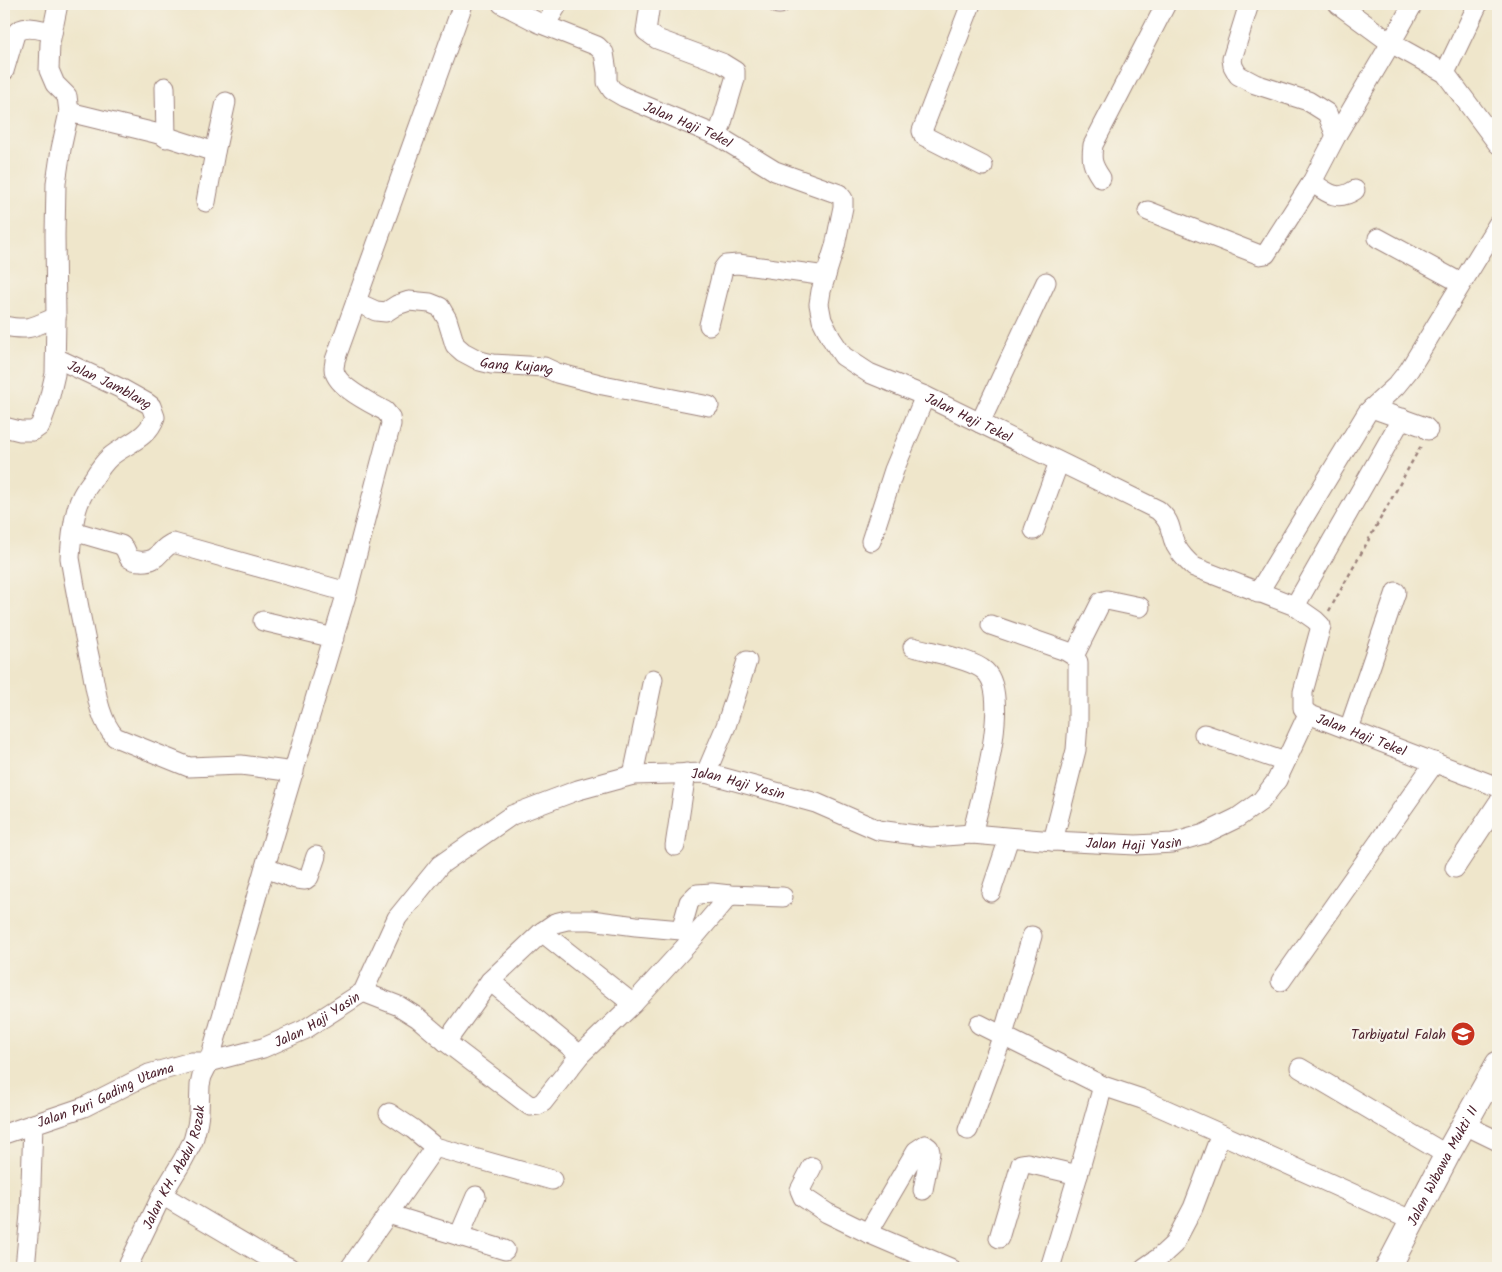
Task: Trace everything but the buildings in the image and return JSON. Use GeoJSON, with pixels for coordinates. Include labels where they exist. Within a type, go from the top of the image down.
{"type":"FeatureCollection","features":[{"type":"Feature","properties":{"kind":"main road","name":"Jalan Wibawa Mukti II"},"geometry":{"type":"LineString","coordinates":[[1388,1268],[1447,1155],[1498,1064]]}},
{"type":"Feature","properties":{"kind":"street"},"geometry":{"type":"LineString","coordinates":[[58,4],[52,32],[49,70],[55,84],[67,96],[69,112],[155,133],[215,152]]}},
{"type":"Feature","properties":{"kind":"street","name":"Jalan KH. Abdul Rozak"},"geometry":{"type":"LineString","coordinates":[[127,1268],[162,1195],[193,1141],[199,1113],[202,1076],[209,1062],[347,592],[391,424],[390,417],[384,412],[343,385],[337,378],[334,369],[335,360],[463,4]]}},
{"type":"Feature","properties":{"kind":"street","name":"Jalan Haji Tekel"},"geometry":{"type":"LineString","coordinates":[[502,4],[545,25],[597,46],[604,53],[607,82],[612,90],[624,97],[718,136],[775,171],[842,196],[842,215],[819,304],[822,320],[843,356],[869,373],[925,396],[1158,510],[1170,525],[1175,544],[1184,559],[1194,567],[1295,606],[1321,626],[1303,692],[1303,708],[1308,714],[1498,787]]}},
{"type":"Feature","properties":{"kind":"street"},"geometry":{"type":"LineString","coordinates":[[545,25],[558,4]]}},
{"type":"Feature","properties":{"kind":"street"},"geometry":{"type":"LineString","coordinates":[[650,4],[646,31],[651,36],[657,40],[722,63],[735,71],[735,79],[718,136]]}},
{"type":"Feature","properties":{"kind":"street"},"geometry":{"type":"LineString","coordinates":[[971,4],[922,131],[924,136],[983,166]]}},
{"type":"Feature","properties":{"kind":"street"},"geometry":{"type":"LineString","coordinates":[[1101,178],[1094,167],[1092,157],[1093,145],[1166,4]]}},
{"type":"Feature","properties":{"kind":"street"},"geometry":{"type":"LineString","coordinates":[[1249,4],[1232,59],[1233,66],[1238,75],[1255,84],[1308,101],[1327,113],[1336,136]]}},
{"type":"Feature","properties":{"kind":"street"},"geometry":{"type":"LineString","coordinates":[[1338,4],[1391,43],[1445,73],[1498,144]]}},
{"type":"Feature","properties":{"kind":"street"},"geometry":{"type":"LineString","coordinates":[[1148,210],[1260,256],[1266,254],[1312,182],[1336,136],[1413,4]]}},
{"type":"Feature","properties":{"kind":"street"},"geometry":{"type":"LineString","coordinates":[[1445,73],[1478,4]]}},
{"type":"Feature","properties":{"kind":"street"},"geometry":{"type":"LineString","coordinates":[[4,68],[18,29],[24,28],[52,32]]}},
{"type":"Feature","properties":{"kind":"street"},"geometry":{"type":"LineString","coordinates":[[165,87],[166,138]]}},
{"type":"Feature","properties":{"kind":"street"},"geometry":{"type":"LineString","coordinates":[[206,202],[226,102]]}},
{"type":"Feature","properties":{"kind":"street","name":"Jalan Jamblang"},"geometry":{"type":"LineString","coordinates":[[69,112],[56,183],[56,358],[148,403],[155,417],[144,434],[135,442],[110,457],[101,467],[80,499],[73,531],[70,558],[88,652],[104,718],[108,729],[115,737],[188,767],[241,765],[294,772]]}},
{"type":"Feature","properties":{"kind":"street"},"geometry":{"type":"LineString","coordinates":[[1312,182],[1337,197],[1347,195],[1355,190]]}},
{"type":"Feature","properties":{"kind":"street"},"geometry":{"type":"LineString","coordinates":[[1258,593],[1362,422],[1372,408],[1396,386],[1409,370],[1498,224]]}},
{"type":"Feature","properties":{"kind":"street"},"geometry":{"type":"LineString","coordinates":[[1378,238],[1461,283]]}},
{"type":"Feature","properties":{"kind":"street"},"geometry":{"type":"LineString","coordinates":[[709,325],[723,269],[726,265],[738,264],[826,276]]}},
{"type":"Feature","properties":{"kind":"street"},"geometry":{"type":"LineString","coordinates":[[980,423],[1046,282]]}},
{"type":"Feature","properties":{"kind":"street","name":"Gang Kujang"},"geometry":{"type":"LineString","coordinates":[[356,302],[376,311],[386,312],[397,305],[409,301],[430,303],[440,307],[448,319],[455,345],[463,352],[480,361],[492,364],[544,367],[557,373],[603,385],[709,406]]}},
{"type":"Feature","properties":{"kind":"street"},"geometry":{"type":"LineString","coordinates":[[4,326],[29,328],[56,317]]}},
{"type":"Feature","properties":{"kind":"street"},"geometry":{"type":"LineString","coordinates":[[4,427],[20,431],[32,431],[40,426],[52,390],[56,358]]}},
{"type":"Feature","properties":{"kind":"street"},"geometry":{"type":"LineString","coordinates":[[870,541],[894,470],[925,396]]}},
{"type":"Feature","properties":{"kind":"street"},"geometry":{"type":"LineString","coordinates":[[1372,408],[1425,427],[1428,430]]}},
{"type":"Feature","properties":{"kind":"street"},"geometry":{"type":"LineString","coordinates":[[1295,606],[1402,418]]}},
{"type":"Feature","properties":{"kind":"street"},"geometry":{"type":"LineString","coordinates":[[1034,530],[1059,462]]}},
{"type":"Feature","properties":{"kind":"street"},"geometry":{"type":"LineString","coordinates":[[73,531],[121,545],[129,558],[136,561],[152,560],[164,547],[173,543],[347,592]]}},
{"type":"Feature","properties":{"kind":"street"},"geometry":{"type":"LineString","coordinates":[[1349,729],[1396,592]]}},
{"type":"Feature","properties":{"kind":"street"},"geometry":{"type":"LineString","coordinates":[[1074,656],[1101,602],[1107,600],[1140,607]]}},
{"type":"Feature","properties":{"kind":"street"},"geometry":{"type":"LineString","coordinates":[[263,621],[334,638]]}},
{"type":"Feature","properties":{"kind":"street"},"geometry":{"type":"LineString","coordinates":[[991,625],[1066,651],[1074,656],[1078,668],[1076,750],[1053,841]]}},
{"type":"Feature","properties":{"kind":"street"},"geometry":{"type":"LineString","coordinates":[[913,647],[970,663],[985,671],[993,683],[996,698],[996,723],[972,834]]}},
{"type":"Feature","properties":{"kind":"street"},"geometry":{"type":"LineString","coordinates":[[706,772],[726,726],[747,661]]}},
{"type":"Feature","properties":{"kind":"street"},"geometry":{"type":"LineString","coordinates":[[634,775],[653,680]]}},
{"type":"Feature","properties":{"kind":"street","name":"Jalan Haji Yasin"},"geometry":{"type":"LineString","coordinates":[[209,1062],[263,1048],[304,1030],[363,992],[397,918],[440,865],[512,815],[578,790],[634,775],[706,772],[816,803],[878,830],[931,837],[972,834],[1053,841],[1136,845],[1173,843],[1204,834],[1237,818],[1260,801],[1276,780],[1300,734],[1308,714]]}},
{"type":"Feature","properties":{"kind":"street"},"geometry":{"type":"LineString","coordinates":[[1204,734],[1285,762]]}},
{"type":"Feature","properties":{"kind":"street"},"geometry":{"type":"LineString","coordinates":[[1282,981],[1435,762]]}},
{"type":"Feature","properties":{"kind":"street"},"geometry":{"type":"LineString","coordinates":[[675,846],[686,773]]}},
{"type":"Feature","properties":{"kind":"street"},"geometry":{"type":"LineString","coordinates":[[1455,868],[1498,803]]}},
{"type":"Feature","properties":{"kind":"street"},"geometry":{"type":"LineString","coordinates":[[991,892],[1009,838]]}},
{"type":"Feature","properties":{"kind":"street"},"geometry":{"type":"LineString","coordinates":[[265,868],[296,879],[305,880],[309,877],[316,856]]}},
{"type":"Feature","properties":{"kind":"street"},"geometry":{"type":"LineString","coordinates":[[688,933],[689,902],[697,894],[712,893],[783,897]]}},
{"type":"Feature","properties":{"kind":"street"},"geometry":{"type":"LineString","coordinates":[[363,992],[399,1006],[418,1018],[446,1042],[530,1106],[538,1105],[543,1102],[580,1055],[633,1004],[688,933],[730,895]]}},
{"type":"Feature","properties":{"kind":"street"},"geometry":{"type":"LineString","coordinates":[[446,1042],[490,981],[542,932],[555,924],[567,920],[591,920],[688,933]]}},
{"type":"Feature","properties":{"kind":"street"},"geometry":{"type":"LineString","coordinates":[[542,932],[633,1004]]}},
{"type":"Feature","properties":{"kind":"street"},"geometry":{"type":"LineString","coordinates":[[968,1130],[1003,1035],[1032,936]]}},
{"type":"Feature","properties":{"kind":"street"},"geometry":{"type":"LineString","coordinates":[[490,981],[580,1055]]}},
{"type":"Feature","properties":{"kind":"street"},"geometry":{"type":"LineString","coordinates":[[979,1024],[1103,1086],[1142,1099],[1413,1221]]}},
{"type":"Feature","properties":{"kind":"street","name":"Jalan Puri Gading Utama"},"geometry":{"type":"LineString","coordinates":[[4,1134],[84,1107],[149,1074],[191,1062],[209,1062]]}},
{"type":"Feature","properties":{"kind":"street"},"geometry":{"type":"LineString","coordinates":[[1300,1068],[1447,1155]]}},
{"type":"Feature","properties":{"kind":"street"},"geometry":{"type":"LineString","coordinates":[[1050,1268],[1103,1086]]}},
{"type":"Feature","properties":{"kind":"street"},"geometry":{"type":"LineString","coordinates":[[389,1113],[435,1147],[552,1180]]}},
{"type":"Feature","properties":{"kind":"street"},"geometry":{"type":"LineString","coordinates":[[25,1268],[30,1214],[33,1124]]}},
{"type":"Feature","properties":{"kind":"street"},"geometry":{"type":"LineString","coordinates":[[1465,1125],[1498,1141]]}},
{"type":"Feature","properties":{"kind":"street"},"geometry":{"type":"LineString","coordinates":[[1144,1268],[1174,1244],[1193,1208],[1221,1134]]}},
{"type":"Feature","properties":{"kind":"street"},"geometry":{"type":"LineString","coordinates":[[868,1232],[916,1151],[925,1145],[929,1148],[930,1152],[923,1190]]}},
{"type":"Feature","properties":{"kind":"street"},"geometry":{"type":"LineString","coordinates":[[350,1268],[435,1147]]}},
{"type":"Feature","properties":{"kind":"street"},"geometry":{"type":"LineString","coordinates":[[999,1238],[1021,1164],[1027,1163],[1078,1175]]}},
{"type":"Feature","properties":{"kind":"street"},"geometry":{"type":"LineString","coordinates":[[812,1167],[800,1190],[803,1197],[827,1213],[950,1268]]}},
{"type":"Feature","properties":{"kind":"street"},"geometry":{"type":"LineString","coordinates":[[162,1195],[257,1261],[290,1268]]}},
{"type":"Feature","properties":{"kind":"street"},"geometry":{"type":"LineString","coordinates":[[459,1236],[476,1196]]}},
{"type":"Feature","properties":{"kind":"street"},"geometry":{"type":"LineString","coordinates":[[388,1214],[505,1250]]}},
{"type":"Feature","properties":{"kind":"path"},"geometry":{"type":"LineString","coordinates":[[1321,626],[1428,430]]}},
{"type":"Feature","properties":{"kind":"place","name":"Tarbiyatul Falah"},"geometry":{"type":"Point","coordinates":[1463,1034]}}]}
